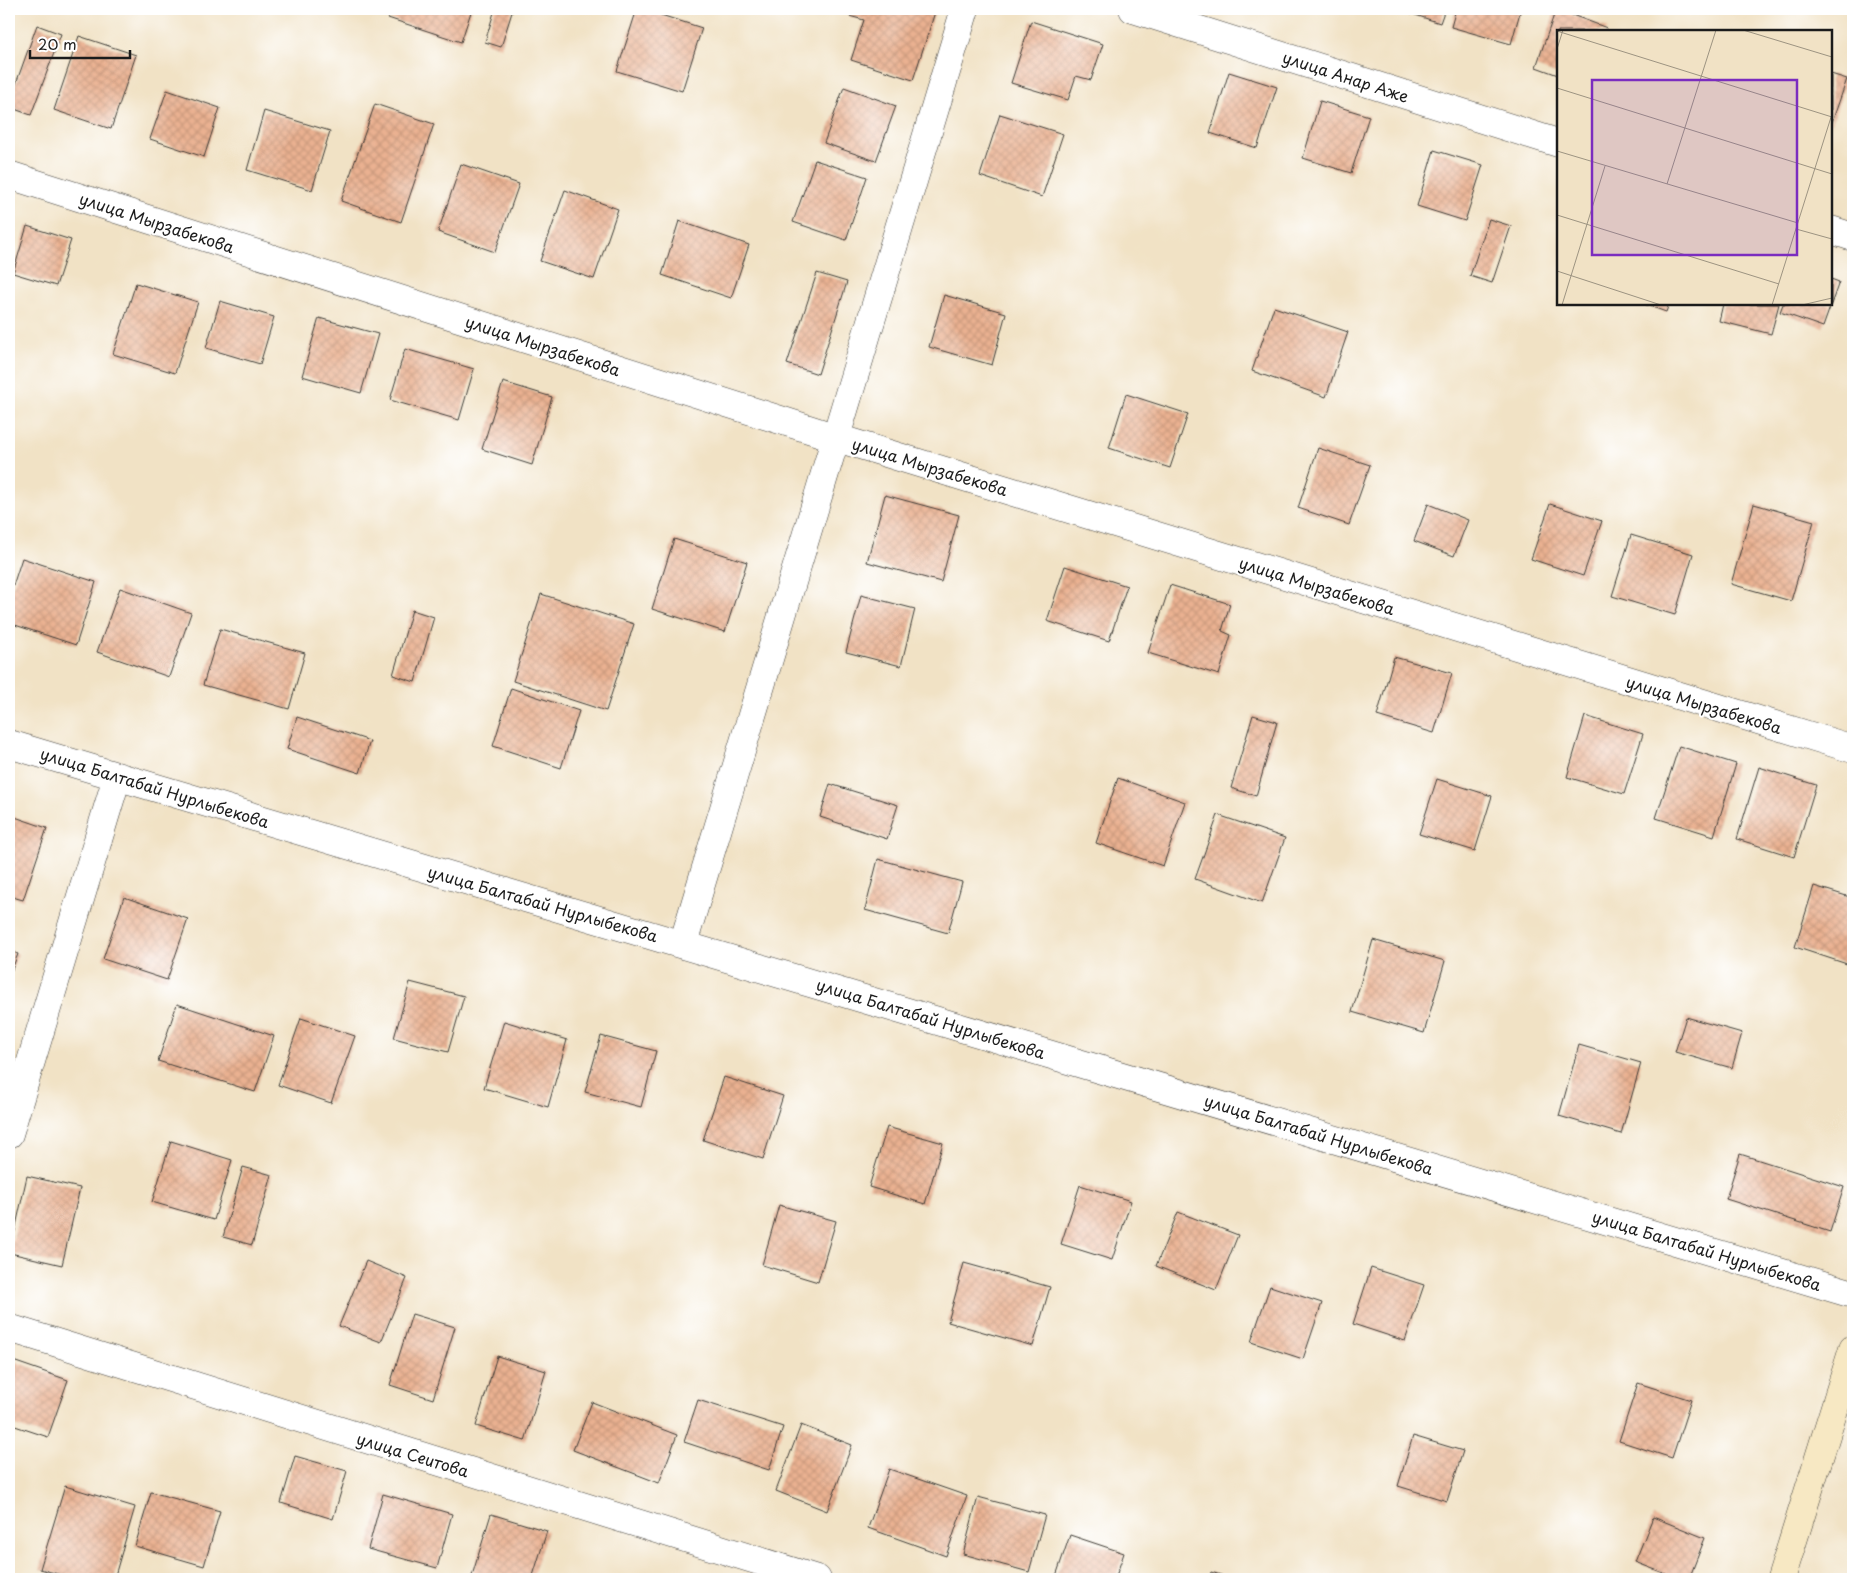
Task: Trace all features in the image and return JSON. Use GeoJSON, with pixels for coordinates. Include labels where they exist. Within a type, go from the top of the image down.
{"type":"FeatureCollection","features":[{"type":"Feature","properties":{"kind":"main road"},"geometry":{"type":"LineString","coordinates":[[1781,1579],[1852,1354]]}},
{"type":"Feature","properties":{"kind":"street"},"geometry":{"type":"LineString","coordinates":[[683,944],[965,9]]}},
{"type":"Feature","properties":{"kind":"street","name":"улица Анар Аже"},"geometry":{"type":"LineString","coordinates":[[1133,9],[1557,143]]}},
{"type":"Feature","properties":{"kind":"street","name":"улица Мырзабекова"},"geometry":{"type":"LineString","coordinates":[[9,175],[837,438],[1853,749]]}},
{"type":"Feature","properties":{"kind":"street"},"geometry":{"type":"LineString","coordinates":[[1832,230],[1853,237]]}},
{"type":"Feature","properties":{"kind":"street","name":"улица Балтабай Нурлыбекова"},"geometry":{"type":"LineString","coordinates":[[9,744],[1853,1294]]}},
{"type":"Feature","properties":{"kind":"street"},"geometry":{"type":"LineString","coordinates":[[9,1134],[117,777]]}},
{"type":"Feature","properties":{"kind":"street","name":"улица Сеитова"},"geometry":{"type":"LineString","coordinates":[[9,1328],[817,1579]]}},
{"type":"Feature","properties":{"kind":"building"},"geometry":{"type":"Polygon","coordinates":[[[391,9],[472,9],[461,42],[388,18],[391,9]]]}},
{"type":"Feature","properties":{"kind":"building"},"geometry":{"type":"Polygon","coordinates":[[[495,9],[513,9],[501,47],[485,42],[495,9]]]}},
{"type":"Feature","properties":{"kind":"building"},"geometry":{"type":"Polygon","coordinates":[[[637,9],[702,28],[682,91],[617,71],[637,9]]]}},
{"type":"Feature","properties":{"kind":"building"},"geometry":{"type":"Polygon","coordinates":[[[851,9],[936,9],[913,80],[851,60],[864,20],[849,16],[851,9]]]}},
{"type":"Feature","properties":{"kind":"building"},"geometry":{"type":"Polygon","coordinates":[[[1397,9],[1445,9],[1440,23],[1397,9]]]}},
{"type":"Feature","properties":{"kind":"building"},"geometry":{"type":"Polygon","coordinates":[[[1456,9],[1521,9],[1511,44],[1451,27],[1456,9]]]}},
{"type":"Feature","properties":{"kind":"building"},"geometry":{"type":"Polygon","coordinates":[[[1556,9],[1607,28],[1606,30],[1557,30],[1557,75],[1536,67],[1556,9]]]}},
{"type":"Feature","properties":{"kind":"building"},"geometry":{"type":"Polygon","coordinates":[[[1031,21],[1103,44],[1091,80],[1076,76],[1068,100],[1011,83],[1031,21]]]}},
{"type":"Feature","properties":{"kind":"building"},"geometry":{"type":"Polygon","coordinates":[[[37,25],[61,34],[31,115],[9,107],[9,103],[37,25]]]}},
{"type":"Feature","properties":{"kind":"building"},"geometry":{"type":"Polygon","coordinates":[[[79,36],[136,55],[111,129],[54,110],[79,36]]]}},
{"type":"Feature","properties":{"kind":"building"},"geometry":{"type":"Polygon","coordinates":[[[1229,72],[1277,87],[1257,148],[1210,133],[1229,72]]]}},
{"type":"Feature","properties":{"kind":"building"},"geometry":{"type":"Polygon","coordinates":[[[1832,74],[1847,79],[1832,122],[1832,74]]]}},
{"type":"Feature","properties":{"kind":"building"},"geometry":{"type":"Polygon","coordinates":[[[844,87],[896,106],[876,161],[824,143],[844,87]]]}},
{"type":"Feature","properties":{"kind":"building"},"geometry":{"type":"Polygon","coordinates":[[[167,90],[220,108],[204,157],[150,139],[167,90]]]}},
{"type":"Feature","properties":{"kind":"building"},"geometry":{"type":"Polygon","coordinates":[[[1320,101],[1369,116],[1351,173],[1303,158],[1320,101]]]}},
{"type":"Feature","properties":{"kind":"building"},"geometry":{"type":"Polygon","coordinates":[[[375,104],[434,124],[401,222],[341,201],[375,104]]]}},
{"type":"Feature","properties":{"kind":"building"},"geometry":{"type":"Polygon","coordinates":[[[264,111],[330,131],[312,190],[247,170],[264,111]]]}},
{"type":"Feature","properties":{"kind":"building"},"geometry":{"type":"Polygon","coordinates":[[[1000,114],[1063,134],[1042,197],[980,176],[1000,114]]]}},
{"type":"Feature","properties":{"kind":"building"},"geometry":{"type":"Polygon","coordinates":[[[1434,150],[1483,165],[1465,221],[1417,206],[1434,150]]]}},
{"type":"Feature","properties":{"kind":"building"},"geometry":{"type":"Polygon","coordinates":[[[815,160],[867,177],[846,240],[793,222],[815,160]]]}},
{"type":"Feature","properties":{"kind":"building"},"geometry":{"type":"Polygon","coordinates":[[[461,164],[519,184],[495,252],[438,232],[461,164]]]}},
{"type":"Feature","properties":{"kind":"building"},"geometry":{"type":"Polygon","coordinates":[[[565,190],[618,209],[594,279],[540,261],[565,190]]]}},
{"type":"Feature","properties":{"kind":"building"},"geometry":{"type":"Polygon","coordinates":[[[1489,219],[1511,226],[1492,283],[1470,276],[1489,219]]]}},
{"type":"Feature","properties":{"kind":"building"},"geometry":{"type":"Polygon","coordinates":[[[679,221],[749,245],[731,298],[662,275],[679,221]]]}},
{"type":"Feature","properties":{"kind":"building"},"geometry":{"type":"Polygon","coordinates":[[[27,226],[71,240],[56,286],[13,273],[27,226]]]}},
{"type":"Feature","properties":{"kind":"building"},"geometry":{"type":"Polygon","coordinates":[[[817,273],[847,282],[818,374],[787,364],[817,273]]]}},
{"type":"Feature","properties":{"kind":"building"},"geometry":{"type":"Polygon","coordinates":[[[1832,279],[1839,282],[1832,302],[1832,279]]]}},
{"type":"Feature","properties":{"kind":"building"},"geometry":{"type":"Polygon","coordinates":[[[136,283],[198,302],[175,373],[113,354],[136,283]]]}},
{"type":"Feature","properties":{"kind":"building"},"geometry":{"type":"Polygon","coordinates":[[[944,295],[1006,313],[992,365],[929,347],[944,295]]]}},
{"type":"Feature","properties":{"kind":"building"},"geometry":{"type":"Polygon","coordinates":[[[220,301],[274,317],[260,364],[206,348],[220,301]]]}},
{"type":"Feature","properties":{"kind":"building"},"geometry":{"type":"Polygon","coordinates":[[[1647,305],[1669,305],[1666,312],[1647,305]]]}},
{"type":"Feature","properties":{"kind":"building"},"geometry":{"type":"Polygon","coordinates":[[[1723,305],[1779,305],[1771,334],[1719,321],[1723,305]]]}},
{"type":"Feature","properties":{"kind":"building"},"geometry":{"type":"Polygon","coordinates":[[[1783,305],[1831,305],[1823,327],[1780,312],[1783,305]]]}},
{"type":"Feature","properties":{"kind":"building"},"geometry":{"type":"Polygon","coordinates":[[[1274,307],[1348,332],[1326,397],[1252,371],[1274,307]]]}},
{"type":"Feature","properties":{"kind":"building"},"geometry":{"type":"Polygon","coordinates":[[[319,318],[378,334],[361,393],[302,376],[319,318]]]}},
{"type":"Feature","properties":{"kind":"building"},"geometry":{"type":"Polygon","coordinates":[[[405,349],[474,369],[459,420],[390,400],[405,349]]]}},
{"type":"Feature","properties":{"kind":"building"},"geometry":{"type":"Polygon","coordinates":[[[503,382],[552,397],[532,465],[482,449],[503,382]]]}},
{"type":"Feature","properties":{"kind":"building"},"geometry":{"type":"Polygon","coordinates":[[[1126,394],[1188,414],[1170,468],[1109,448],[1126,394]]]}},
{"type":"Feature","properties":{"kind":"building"},"geometry":{"type":"Polygon","coordinates":[[[1318,448],[1370,465],[1349,525],[1298,508],[1318,448]]]}},
{"type":"Feature","properties":{"kind":"building"},"geometry":{"type":"Polygon","coordinates":[[[885,495],[959,515],[941,582],[867,562],[885,495]]]}},
{"type":"Feature","properties":{"kind":"building"},"geometry":{"type":"Polygon","coordinates":[[[1428,504],[1468,520],[1454,556],[1414,541],[1428,504]]]}},
{"type":"Feature","properties":{"kind":"building"},"geometry":{"type":"Polygon","coordinates":[[[1550,504],[1602,521],[1583,576],[1531,559],[1550,504]]]}},
{"type":"Feature","properties":{"kind":"building"},"geometry":{"type":"Polygon","coordinates":[[[1754,504],[1814,521],[1791,601],[1731,584],[1754,504]]]}},
{"type":"Feature","properties":{"kind":"building"},"geometry":{"type":"Polygon","coordinates":[[[1631,535],[1693,554],[1675,615],[1612,596],[1631,535]]]}},
{"type":"Feature","properties":{"kind":"building"},"geometry":{"type":"Polygon","coordinates":[[[674,539],[747,562],[725,632],[652,609],[674,539]]]}},
{"type":"Feature","properties":{"kind":"building"},"geometry":{"type":"Polygon","coordinates":[[[22,558],[96,582],[76,645],[9,623],[9,598],[22,558]]]}},
{"type":"Feature","properties":{"kind":"building"},"geometry":{"type":"Polygon","coordinates":[[[1065,566],[1127,586],[1109,641],[1047,621],[1065,566]]]}},
{"type":"Feature","properties":{"kind":"building"},"geometry":{"type":"Polygon","coordinates":[[[1170,585],[1230,604],[1222,631],[1231,635],[1219,675],[1148,653],[1170,585]]]}},
{"type":"Feature","properties":{"kind":"building"},"geometry":{"type":"Polygon","coordinates":[[[120,588],[191,613],[169,677],[97,652],[120,588]]]}},
{"type":"Feature","properties":{"kind":"building"},"geometry":{"type":"Polygon","coordinates":[[[541,594],[634,624],[606,711],[513,681],[541,594]]]}},
{"type":"Feature","properties":{"kind":"building"},"geometry":{"type":"Polygon","coordinates":[[[861,595],[915,609],[901,666],[846,652],[861,595]]]}},
{"type":"Feature","properties":{"kind":"building"},"geometry":{"type":"Polygon","coordinates":[[[412,610],[434,617],[415,682],[393,675],[412,610]]]}},
{"type":"Feature","properties":{"kind":"building"},"geometry":{"type":"Polygon","coordinates":[[[220,629],[305,653],[289,709],[203,685],[220,629]]]}},
{"type":"Feature","properties":{"kind":"building"},"geometry":{"type":"Polygon","coordinates":[[[1394,657],[1452,673],[1434,733],[1377,716],[1394,657]]]}},
{"type":"Feature","properties":{"kind":"building"},"geometry":{"type":"Polygon","coordinates":[[[511,688],[579,711],[561,768],[493,746],[511,688]]]}},
{"type":"Feature","properties":{"kind":"building"},"geometry":{"type":"Polygon","coordinates":[[[1253,715],[1277,722],[1256,796],[1231,788],[1253,715]]]}},
{"type":"Feature","properties":{"kind":"building"},"geometry":{"type":"Polygon","coordinates":[[[1585,716],[1643,734],[1624,794],[1567,777],[1585,716]]]}},
{"type":"Feature","properties":{"kind":"building"},"geometry":{"type":"Polygon","coordinates":[[[297,717],[370,741],[360,773],[287,749],[297,717]]]}},
{"type":"Feature","properties":{"kind":"building"},"geometry":{"type":"Polygon","coordinates":[[[1679,746],[1736,764],[1714,836],[1656,818],[1679,746]]]}},
{"type":"Feature","properties":{"kind":"building"},"geometry":{"type":"Polygon","coordinates":[[[1759,767],[1816,785],[1794,857],[1737,839],[1759,767]]]}},
{"type":"Feature","properties":{"kind":"building"},"geometry":{"type":"Polygon","coordinates":[[[1118,778],[1185,802],[1163,866],[1096,843],[1118,778]]]}},
{"type":"Feature","properties":{"kind":"building"},"geometry":{"type":"Polygon","coordinates":[[[1437,779],[1492,796],[1475,851],[1419,834],[1437,779]]]}},
{"type":"Feature","properties":{"kind":"building"},"geometry":{"type":"Polygon","coordinates":[[[830,784],[898,805],[887,839],[820,817],[830,784]]]}},
{"type":"Feature","properties":{"kind":"building"},"geometry":{"type":"Polygon","coordinates":[[[9,815],[47,828],[23,900],[9,896],[9,815]]]}},
{"type":"Feature","properties":{"kind":"building"},"geometry":{"type":"Polygon","coordinates":[[[1218,815],[1285,838],[1262,903],[1195,879],[1218,815]]]}},
{"type":"Feature","properties":{"kind":"building"},"geometry":{"type":"Polygon","coordinates":[[[878,859],[962,882],[948,933],[865,910],[878,859]]]}},
{"type":"Feature","properties":{"kind":"building"},"geometry":{"type":"Polygon","coordinates":[[[1814,886],[1853,898],[1853,966],[1795,947],[1814,886]]]}},
{"type":"Feature","properties":{"kind":"building"},"geometry":{"type":"Polygon","coordinates":[[[124,897],[188,919],[167,980],[103,959],[124,897]]]}},
{"type":"Feature","properties":{"kind":"building"},"geometry":{"type":"Polygon","coordinates":[[[1373,940],[1445,961],[1424,1033],[1352,1012],[1373,940]]]}},
{"type":"Feature","properties":{"kind":"building"},"geometry":{"type":"Polygon","coordinates":[[[9,950],[18,954],[9,977],[9,950]]]}},
{"type":"Feature","properties":{"kind":"building"},"geometry":{"type":"Polygon","coordinates":[[[410,982],[464,996],[448,1052],[394,1038],[410,982]]]}},
{"type":"Feature","properties":{"kind":"building"},"geometry":{"type":"Polygon","coordinates":[[[177,1004],[274,1036],[255,1092],[158,1061],[177,1004]]]}},
{"type":"Feature","properties":{"kind":"building"},"geometry":{"type":"Polygon","coordinates":[[[1686,1017],[1742,1033],[1732,1068],[1675,1052],[1686,1017]]]}},
{"type":"Feature","properties":{"kind":"building"},"geometry":{"type":"Polygon","coordinates":[[[301,1018],[355,1036],[331,1103],[278,1085],[301,1018]]]}},
{"type":"Feature","properties":{"kind":"building"},"geometry":{"type":"Polygon","coordinates":[[[504,1021],[567,1040],[548,1107],[484,1088],[504,1021]]]}},
{"type":"Feature","properties":{"kind":"building"},"geometry":{"type":"Polygon","coordinates":[[[601,1036],[656,1051],[641,1107],[585,1092],[601,1036]]]}},
{"type":"Feature","properties":{"kind":"building"},"geometry":{"type":"Polygon","coordinates":[[[1579,1045],[1641,1063],[1621,1134],[1559,1116],[1579,1045]]]}},
{"type":"Feature","properties":{"kind":"building"},"geometry":{"type":"Polygon","coordinates":[[[724,1077],[783,1096],[763,1159],[703,1140],[724,1077]]]}},
{"type":"Feature","properties":{"kind":"building"},"geometry":{"type":"Polygon","coordinates":[[[887,1127],[943,1143],[925,1204],[869,1187],[887,1127]]]}},
{"type":"Feature","properties":{"kind":"building"},"geometry":{"type":"Polygon","coordinates":[[[171,1141],[232,1160],[214,1220],[152,1202],[171,1141]]]}},
{"type":"Feature","properties":{"kind":"building"},"geometry":{"type":"Polygon","coordinates":[[[1740,1154],[1844,1187],[1830,1232],[1726,1199],[1740,1154]]]}},
{"type":"Feature","properties":{"kind":"building"},"geometry":{"type":"Polygon","coordinates":[[[243,1167],[272,1175],[252,1245],[223,1237],[243,1167]]]}},
{"type":"Feature","properties":{"kind":"building"},"geometry":{"type":"Polygon","coordinates":[[[27,1176],[80,1188],[62,1265],[10,1253],[27,1176]]]}},
{"type":"Feature","properties":{"kind":"building"},"geometry":{"type":"Polygon","coordinates":[[[1080,1185],[1131,1201],[1112,1260],[1061,1244],[1080,1185]]]}},
{"type":"Feature","properties":{"kind":"building"},"geometry":{"type":"Polygon","coordinates":[[[779,1205],[836,1221],[818,1282],[762,1265],[779,1205]]]}},
{"type":"Feature","properties":{"kind":"building"},"geometry":{"type":"Polygon","coordinates":[[[1178,1212],[1238,1235],[1216,1290],[1156,1266],[1178,1212]]]}},
{"type":"Feature","properties":{"kind":"building"},"geometry":{"type":"Polygon","coordinates":[[[366,1261],[407,1278],[381,1342],[339,1326],[366,1261]]]}},
{"type":"Feature","properties":{"kind":"building"},"geometry":{"type":"Polygon","coordinates":[[[964,1263],[1050,1287],[1033,1346],[948,1322],[964,1263]]]}},
{"type":"Feature","properties":{"kind":"building"},"geometry":{"type":"Polygon","coordinates":[[[1371,1268],[1424,1285],[1405,1341],[1353,1324],[1371,1268]]]}},
{"type":"Feature","properties":{"kind":"building"},"geometry":{"type":"Polygon","coordinates":[[[1270,1286],[1322,1303],[1303,1359],[1251,1342],[1270,1286]]]}},
{"type":"Feature","properties":{"kind":"building"},"geometry":{"type":"Polygon","coordinates":[[[412,1314],[455,1327],[433,1399],[390,1385],[412,1314]]]}},
{"type":"Feature","properties":{"kind":"building"},"geometry":{"type":"Polygon","coordinates":[[[497,1356],[546,1371],[525,1441],[476,1426],[497,1356]]]}},
{"type":"Feature","properties":{"kind":"building"},"geometry":{"type":"Polygon","coordinates":[[[13,1361],[68,1380],[48,1437],[9,1424],[9,1373],[13,1361]]]}},
{"type":"Feature","properties":{"kind":"building"},"geometry":{"type":"Polygon","coordinates":[[[1638,1383],[1691,1400],[1672,1458],[1619,1441],[1638,1383]]]}},
{"type":"Feature","properties":{"kind":"building"},"geometry":{"type":"Polygon","coordinates":[[[698,1400],[783,1427],[769,1470],[684,1442],[698,1400]]]}},
{"type":"Feature","properties":{"kind":"building"},"geometry":{"type":"Polygon","coordinates":[[[592,1402],[677,1435],[659,1483],[573,1450],[592,1402]]]}},
{"type":"Feature","properties":{"kind":"building"},"geometry":{"type":"Polygon","coordinates":[[[801,1425],[852,1445],[827,1511],[776,1491],[801,1425]]]}},
{"type":"Feature","properties":{"kind":"building"},"geometry":{"type":"Polygon","coordinates":[[[1413,1436],[1463,1451],[1447,1501],[1398,1486],[1413,1436]]]}},
{"type":"Feature","properties":{"kind":"building"},"geometry":{"type":"Polygon","coordinates":[[[295,1456],[347,1471],[333,1519],[281,1503],[295,1456]]]}},
{"type":"Feature","properties":{"kind":"building"},"geometry":{"type":"Polygon","coordinates":[[[889,1469],[967,1496],[946,1556],[868,1528],[889,1469]]]}},
{"type":"Feature","properties":{"kind":"building"},"geometry":{"type":"Polygon","coordinates":[[[65,1486],[135,1507],[114,1579],[76,1579],[40,1569],[65,1486]]]}},
{"type":"Feature","properties":{"kind":"building"},"geometry":{"type":"Polygon","coordinates":[[[151,1492],[220,1511],[204,1566],[135,1546],[151,1492]]]}},
{"type":"Feature","properties":{"kind":"building"},"geometry":{"type":"Polygon","coordinates":[[[383,1494],[452,1514],[437,1568],[368,1549],[383,1494]]]}},
{"type":"Feature","properties":{"kind":"building"},"geometry":{"type":"Polygon","coordinates":[[[978,1497],[1045,1515],[1029,1572],[963,1554],[978,1497]]]}},
{"type":"Feature","properties":{"kind":"building"},"geometry":{"type":"Polygon","coordinates":[[[491,1514],[547,1531],[532,1579],[471,1579],[491,1514]]]}},
{"type":"Feature","properties":{"kind":"building"},"geometry":{"type":"Polygon","coordinates":[[[1653,1517],[1705,1538],[1689,1579],[1679,1579],[1635,1562],[1653,1517]]]}},
{"type":"Feature","properties":{"kind":"building"},"geometry":{"type":"Polygon","coordinates":[[[1070,1535],[1124,1553],[1115,1579],[1055,1579],[1070,1535]]]}},
{"type":"Feature","properties":{"kind":"building"},"geometry":{"type":"Polygon","coordinates":[[[1211,1572],[1234,1579],[1209,1579],[1211,1572]]]}}]}
